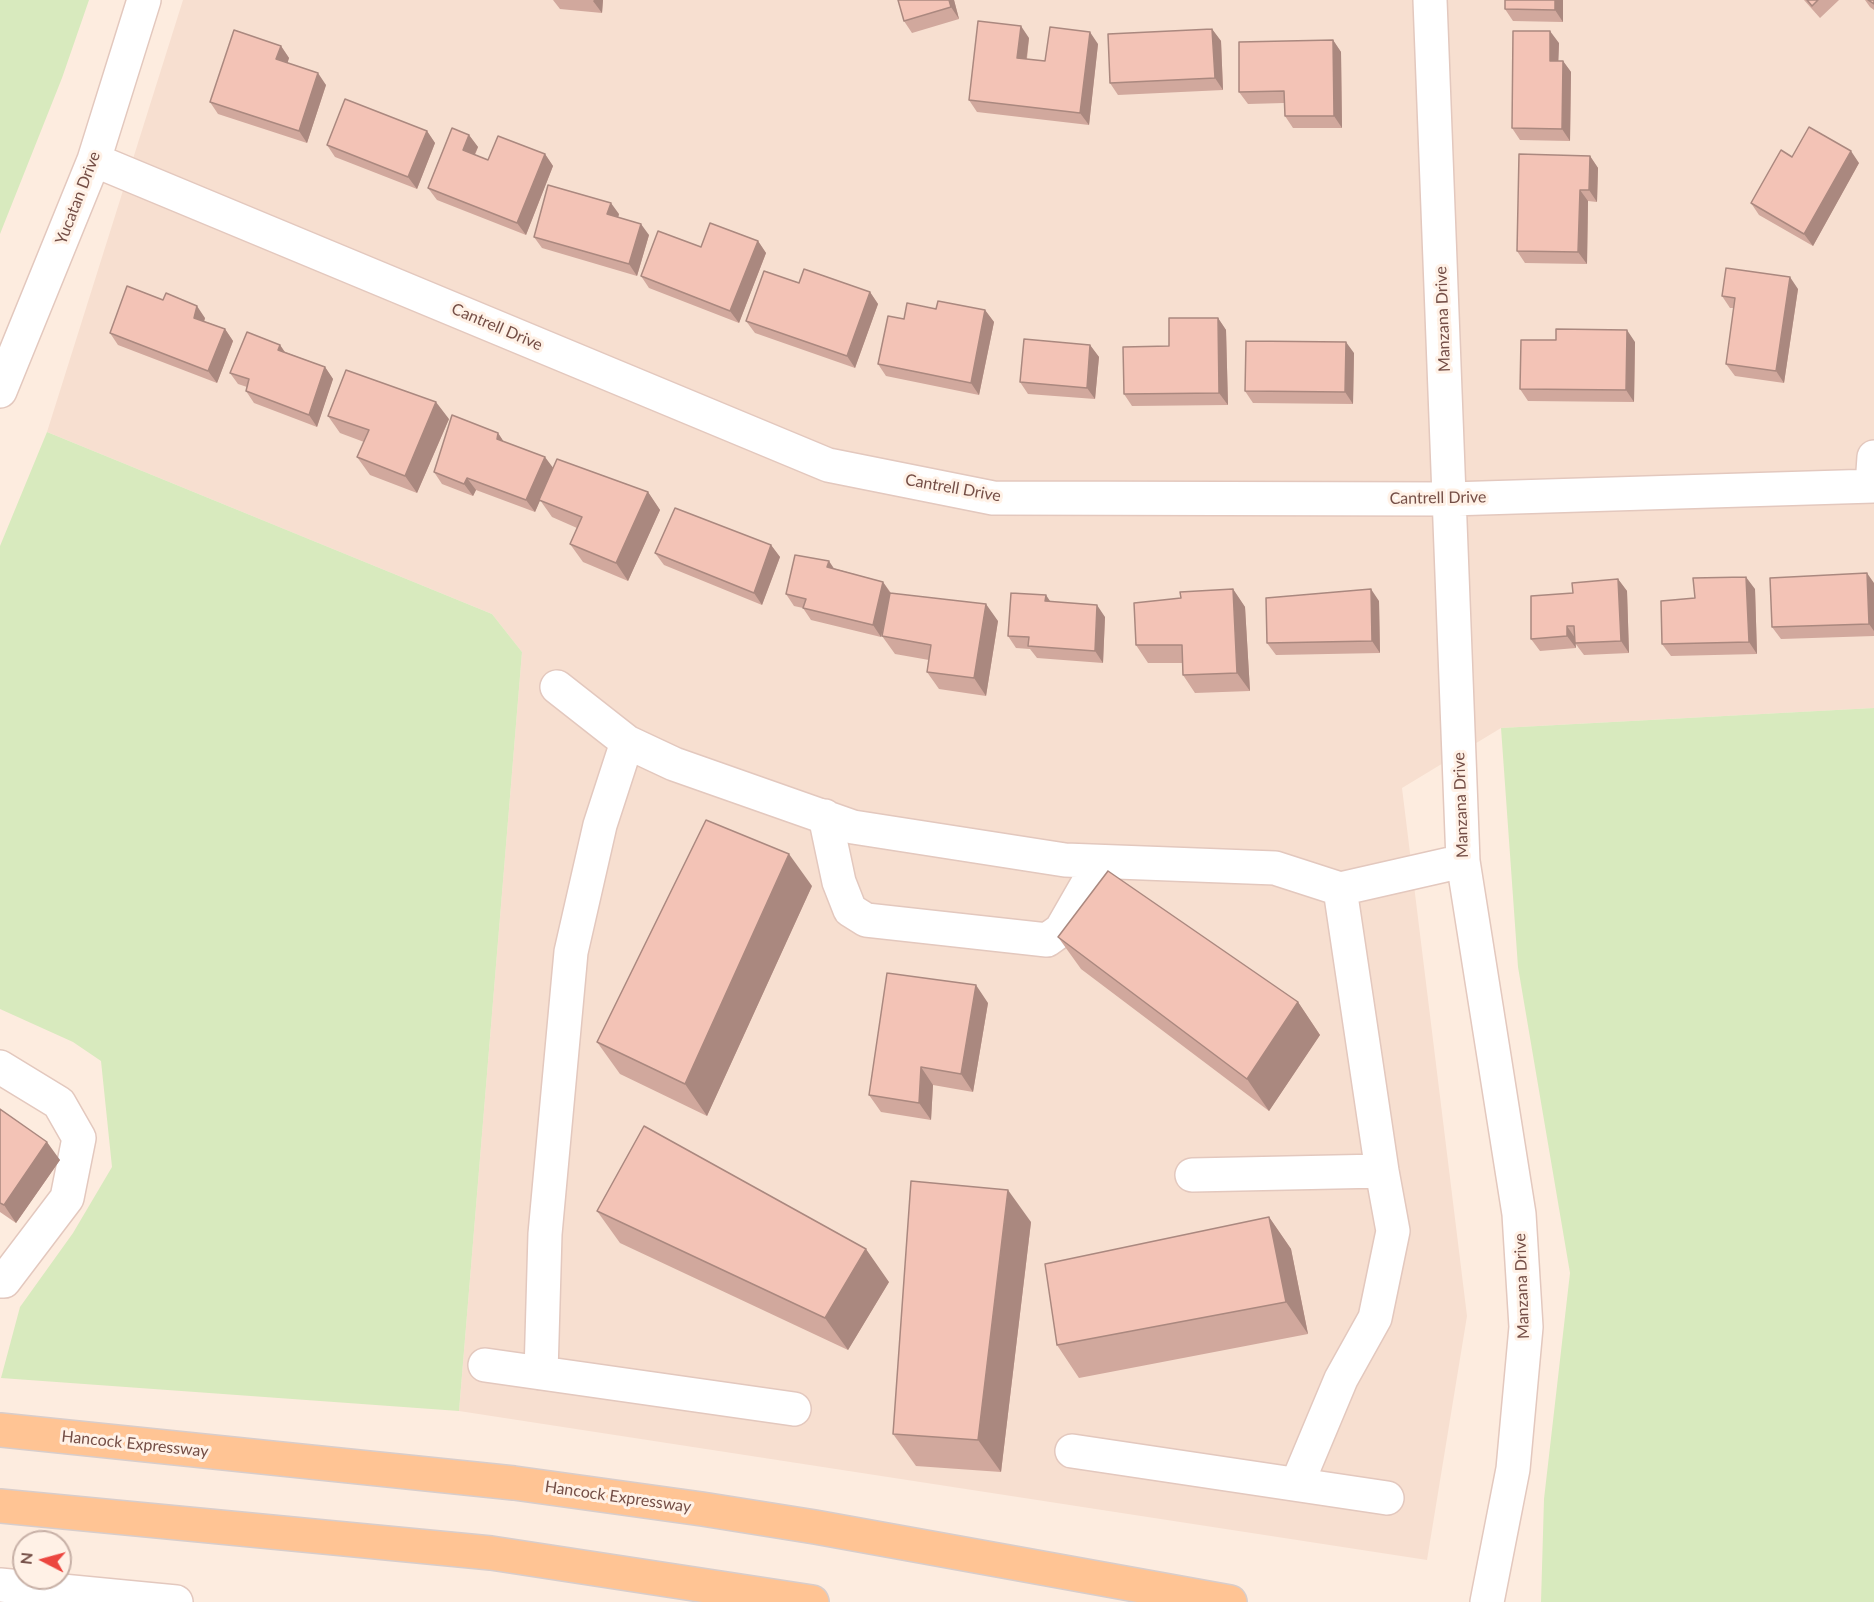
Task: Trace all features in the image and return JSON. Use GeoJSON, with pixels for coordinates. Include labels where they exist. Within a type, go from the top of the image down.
{"type":"FeatureCollection","features":[{"type":"Feature","properties":{"kind":"main road","name":"Hancock Expressway"},"geometry":{"type":"LineString","coordinates":[[0,1430],[514,1483],[702,1509],[815,1527],[1230,1602]]}},
{"type":"Feature","properties":{"kind":"main road"},"geometry":{"type":"LineString","coordinates":[[0,1506],[491,1553],[812,1602]]}},
{"type":"Feature","properties":{"kind":"street","name":"Yucatan Drive"},"geometry":{"type":"LineString","coordinates":[[0,391],[94,160],[144,0]]}},
{"type":"Feature","properties":{"kind":"street","name":"Manzana Drive"},"geometry":{"type":"LineString","coordinates":[[1430,0],[1463,861],[1519,1214],[1526,1327],[1513,1468],[1487,1602]]}},
{"type":"Feature","properties":{"kind":"street","name":"Cantrell Drive"},"geometry":{"type":"LineString","coordinates":[[94,160],[828,465],[993,498],[1450,499],[1873,476]]}},
{"type":"Feature","properties":{"kind":"street"},"geometry":{"type":"LineString","coordinates":[[557,687],[627,742],[674,764],[853,827],[1065,860],[1275,868],[1340,889],[1463,861]]}},
{"type":"Feature","properties":{"kind":"street"},"geometry":{"type":"LineString","coordinates":[[541,1373],[545,1234],[572,952],[600,825],[627,742]]}},
{"type":"Feature","properties":{"kind":"street"},"geometry":{"type":"LineString","coordinates":[[825,816],[839,882],[850,910],[866,920],[1047,940],[1061,930],[1100,862]]}},
{"type":"Feature","properties":{"kind":"street"},"geometry":{"type":"LineString","coordinates":[[1297,1484],[1341,1378],[1375,1318],[1393,1231],[1340,889]]}},
{"type":"Feature","properties":{"kind":"street"},"geometry":{"type":"LineString","coordinates":[[0,1067],[59,1103],[79,1138],[67,1198],[4,1281],[0,1281]]}},
{"type":"Feature","properties":{"kind":"street"},"geometry":{"type":"LineString","coordinates":[[1192,1175],[1382,1171]]}},
{"type":"Feature","properties":{"kind":"street"},"geometry":{"type":"LineString","coordinates":[[485,1365],[794,1409]]}},
{"type":"Feature","properties":{"kind":"street"},"geometry":{"type":"LineString","coordinates":[[1072,1451],[1387,1498]]}},
{"type":"Feature","properties":{"kind":"street"},"geometry":{"type":"LineString","coordinates":[[0,1585],[169,1602]]}},
{"type":"Feature","properties":{"kind":"shaded area"},"geometry":{"type":"Polygon","coordinates":[[[183,0],[1874,0],[1874,708],[1501,728],[1402,788],[1467,1316],[1427,1560],[459,1411],[522,652],[492,614],[47,432],[183,0]]]}},
{"type":"Feature","properties":{"kind":"green space"},"geometry":{"type":"Polygon","coordinates":[[[0,0],[89,0],[62,78],[0,234],[0,0]]]}},
{"type":"Feature","properties":{"kind":"green space"},"geometry":{"type":"Polygon","coordinates":[[[47,432],[492,614],[522,652],[459,1411],[1,1378],[20,1307],[73,1233],[112,1167],[101,1061],[73,1042],[0,1009],[0,546],[47,432]]]}},
{"type":"Feature","properties":{"kind":"green space"},"geometry":{"type":"Polygon","coordinates":[[[1874,708],[1874,1602],[1541,1602],[1544,1499],[1570,1273],[1518,967],[1501,728],[1874,708]]]}},
{"type":"Feature","properties":{"kind":"building"},"geometry":{"type":"Polygon","coordinates":[[[898,0],[949,0],[951,7],[904,21],[898,0]]]}},
{"type":"Feature","properties":{"kind":"building"},"geometry":{"type":"Polygon","coordinates":[[[1505,0],[1555,0],[1555,10],[1505,9],[1505,0]]]}},
{"type":"Feature","properties":{"kind":"building"},"geometry":{"type":"Polygon","coordinates":[[[1807,0],[1818,0],[1812,6],[1807,0]]]}},
{"type":"Feature","properties":{"kind":"building"},"geometry":{"type":"Polygon","coordinates":[[[978,21],[1021,26],[1017,58],[1045,61],[1050,27],[1090,32],[1080,113],[969,100],[978,21]]]}},
{"type":"Feature","properties":{"kind":"building"},"geometry":{"type":"Polygon","coordinates":[[[1212,29],[1215,78],[1110,83],[1108,34],[1212,29]]]}},
{"type":"Feature","properties":{"kind":"building"},"geometry":{"type":"Polygon","coordinates":[[[234,30],[281,46],[276,59],[318,73],[299,131],[210,102],[234,30]]]}},
{"type":"Feature","properties":{"kind":"building"},"geometry":{"type":"Polygon","coordinates":[[[1513,31],[1550,31],[1550,61],[1563,61],[1562,129],[1512,128],[1513,31]]]}},
{"type":"Feature","properties":{"kind":"building"},"geometry":{"type":"Polygon","coordinates":[[[1333,40],[1334,116],[1285,116],[1284,91],[1239,92],[1239,42],[1333,40]]]}},
{"type":"Feature","properties":{"kind":"building"},"geometry":{"type":"Polygon","coordinates":[[[345,99],[427,131],[408,177],[327,145],[345,99]]]}},
{"type":"Feature","properties":{"kind":"building"},"geometry":{"type":"Polygon","coordinates":[[[1809,127],[1851,151],[1804,234],[1751,203],[1781,150],[1792,157],[1809,127]]]}},
{"type":"Feature","properties":{"kind":"building"},"geometry":{"type":"Polygon","coordinates":[[[452,128],[469,135],[463,150],[488,160],[498,136],[545,154],[517,223],[428,188],[452,128]]]}},
{"type":"Feature","properties":{"kind":"building"},"geometry":{"type":"Polygon","coordinates":[[[1519,154],[1590,156],[1589,190],[1580,190],[1578,252],[1517,251],[1519,154]]]}},
{"type":"Feature","properties":{"kind":"building"},"geometry":{"type":"Polygon","coordinates":[[[548,185],[611,203],[607,214],[641,224],[629,264],[534,237],[548,185]]]}},
{"type":"Feature","properties":{"kind":"building"},"geometry":{"type":"Polygon","coordinates":[[[710,223],[758,241],[730,311],[641,276],[658,231],[701,247],[710,223]]]}},
{"type":"Feature","properties":{"kind":"building"},"geometry":{"type":"Polygon","coordinates":[[[1726,268],[1790,277],[1776,371],[1726,364],[1735,298],[1722,296],[1726,268]]]}},
{"type":"Feature","properties":{"kind":"building"},"geometry":{"type":"Polygon","coordinates":[[[804,269],[870,292],[847,356],[746,321],[764,271],[799,283],[804,269]]]}},
{"type":"Feature","properties":{"kind":"building"},"geometry":{"type":"Polygon","coordinates":[[[127,286],[163,300],[166,293],[197,306],[194,318],[225,329],[208,371],[110,333],[127,286]]]}},
{"type":"Feature","properties":{"kind":"building"},"geometry":{"type":"Polygon","coordinates":[[[938,301],[985,310],[971,383],[878,364],[888,316],[904,319],[907,303],[936,309],[938,301]]]}},
{"type":"Feature","properties":{"kind":"building"},"geometry":{"type":"Polygon","coordinates":[[[1169,318],[1218,318],[1219,393],[1124,394],[1123,347],[1169,346],[1169,318]]]}},
{"type":"Feature","properties":{"kind":"building"},"geometry":{"type":"Polygon","coordinates":[[[1556,329],[1627,330],[1626,390],[1520,389],[1521,340],[1556,340],[1556,329]]]}},
{"type":"Feature","properties":{"kind":"building"},"geometry":{"type":"Polygon","coordinates":[[[247,332],[280,345],[278,350],[325,367],[309,415],[246,391],[249,379],[230,373],[247,332]]]}},
{"type":"Feature","properties":{"kind":"building"},"geometry":{"type":"Polygon","coordinates":[[[1024,339],[1090,345],[1087,388],[1020,382],[1024,339]]]}},
{"type":"Feature","properties":{"kind":"building"},"geometry":{"type":"Polygon","coordinates":[[[1246,341],[1346,342],[1345,392],[1245,391],[1246,341]]]}},
{"type":"Feature","properties":{"kind":"building"},"geometry":{"type":"Polygon","coordinates":[[[346,370],[436,402],[405,476],[357,457],[369,430],[328,416],[346,370]]]}},
{"type":"Feature","properties":{"kind":"building"},"geometry":{"type":"Polygon","coordinates":[[[452,415],[498,433],[497,439],[545,457],[526,500],[467,478],[464,484],[434,472],[452,415]]]}},
{"type":"Feature","properties":{"kind":"building"},"geometry":{"type":"Polygon","coordinates":[[[557,459],[648,492],[616,563],[570,544],[582,517],[539,500],[557,459]]]}},
{"type":"Feature","properties":{"kind":"building"},"geometry":{"type":"Polygon","coordinates":[[[675,508],[771,545],[754,593],[655,553],[675,508]]]}},
{"type":"Feature","properties":{"kind":"building"},"geometry":{"type":"Polygon","coordinates":[[[795,555],[829,561],[827,567],[883,582],[873,625],[803,608],[806,599],[786,594],[795,555]]]}},
{"type":"Feature","properties":{"kind":"building"},"geometry":{"type":"Polygon","coordinates":[[[1867,573],[1869,624],[1772,627],[1770,578],[1867,573]]]}},
{"type":"Feature","properties":{"kind":"building"},"geometry":{"type":"Polygon","coordinates":[[[1746,577],[1749,642],[1662,644],[1661,601],[1695,598],[1693,578],[1746,577]]]}},
{"type":"Feature","properties":{"kind":"building"},"geometry":{"type":"Polygon","coordinates":[[[1618,579],[1621,641],[1575,643],[1574,626],[1567,626],[1567,636],[1531,639],[1531,596],[1573,593],[1572,583],[1618,579]]]}},
{"type":"Feature","properties":{"kind":"building"},"geometry":{"type":"Polygon","coordinates":[[[1233,589],[1237,673],[1183,675],[1182,645],[1136,645],[1134,603],[1181,598],[1180,592],[1233,589]]]}},
{"type":"Feature","properties":{"kind":"building"},"geometry":{"type":"Polygon","coordinates":[[[1371,589],[1372,641],[1267,643],[1266,598],[1371,589]]]}},
{"type":"Feature","properties":{"kind":"building"},"geometry":{"type":"Polygon","coordinates":[[[890,593],[986,604],[974,678],[927,672],[931,645],[882,636],[890,593]]]}},
{"type":"Feature","properties":{"kind":"building"},"geometry":{"type":"Polygon","coordinates":[[[1011,593],[1046,595],[1045,601],[1097,605],[1095,651],[1028,646],[1029,637],[1008,636],[1011,593]]]}},
{"type":"Feature","properties":{"kind":"building"},"geometry":{"type":"Polygon","coordinates":[[[706,820],[789,854],[685,1084],[597,1042],[706,820]]]}},
{"type":"Feature","properties":{"kind":"building"},"geometry":{"type":"Polygon","coordinates":[[[1108,871],[1298,1002],[1247,1079],[1058,937],[1108,871]]]}},
{"type":"Feature","properties":{"kind":"building"},"geometry":{"type":"Polygon","coordinates":[[[887,973],[976,985],[961,1074],[921,1067],[919,1103],[869,1095],[887,973]]]}},
{"type":"Feature","properties":{"kind":"building"},"geometry":{"type":"Polygon","coordinates":[[[0,1109],[47,1142],[4,1205],[0,1203],[0,1109]]]}},
{"type":"Feature","properties":{"kind":"building"},"geometry":{"type":"Polygon","coordinates":[[[644,1126],[866,1249],[825,1318],[597,1211],[644,1126]]]}},
{"type":"Feature","properties":{"kind":"building"},"geometry":{"type":"Polygon","coordinates":[[[911,1181],[1008,1190],[978,1440],[893,1434],[911,1181]]]}},
{"type":"Feature","properties":{"kind":"building"},"geometry":{"type":"Polygon","coordinates":[[[1269,1217],[1286,1302],[1057,1345],[1045,1264],[1269,1217]]]}}]}
